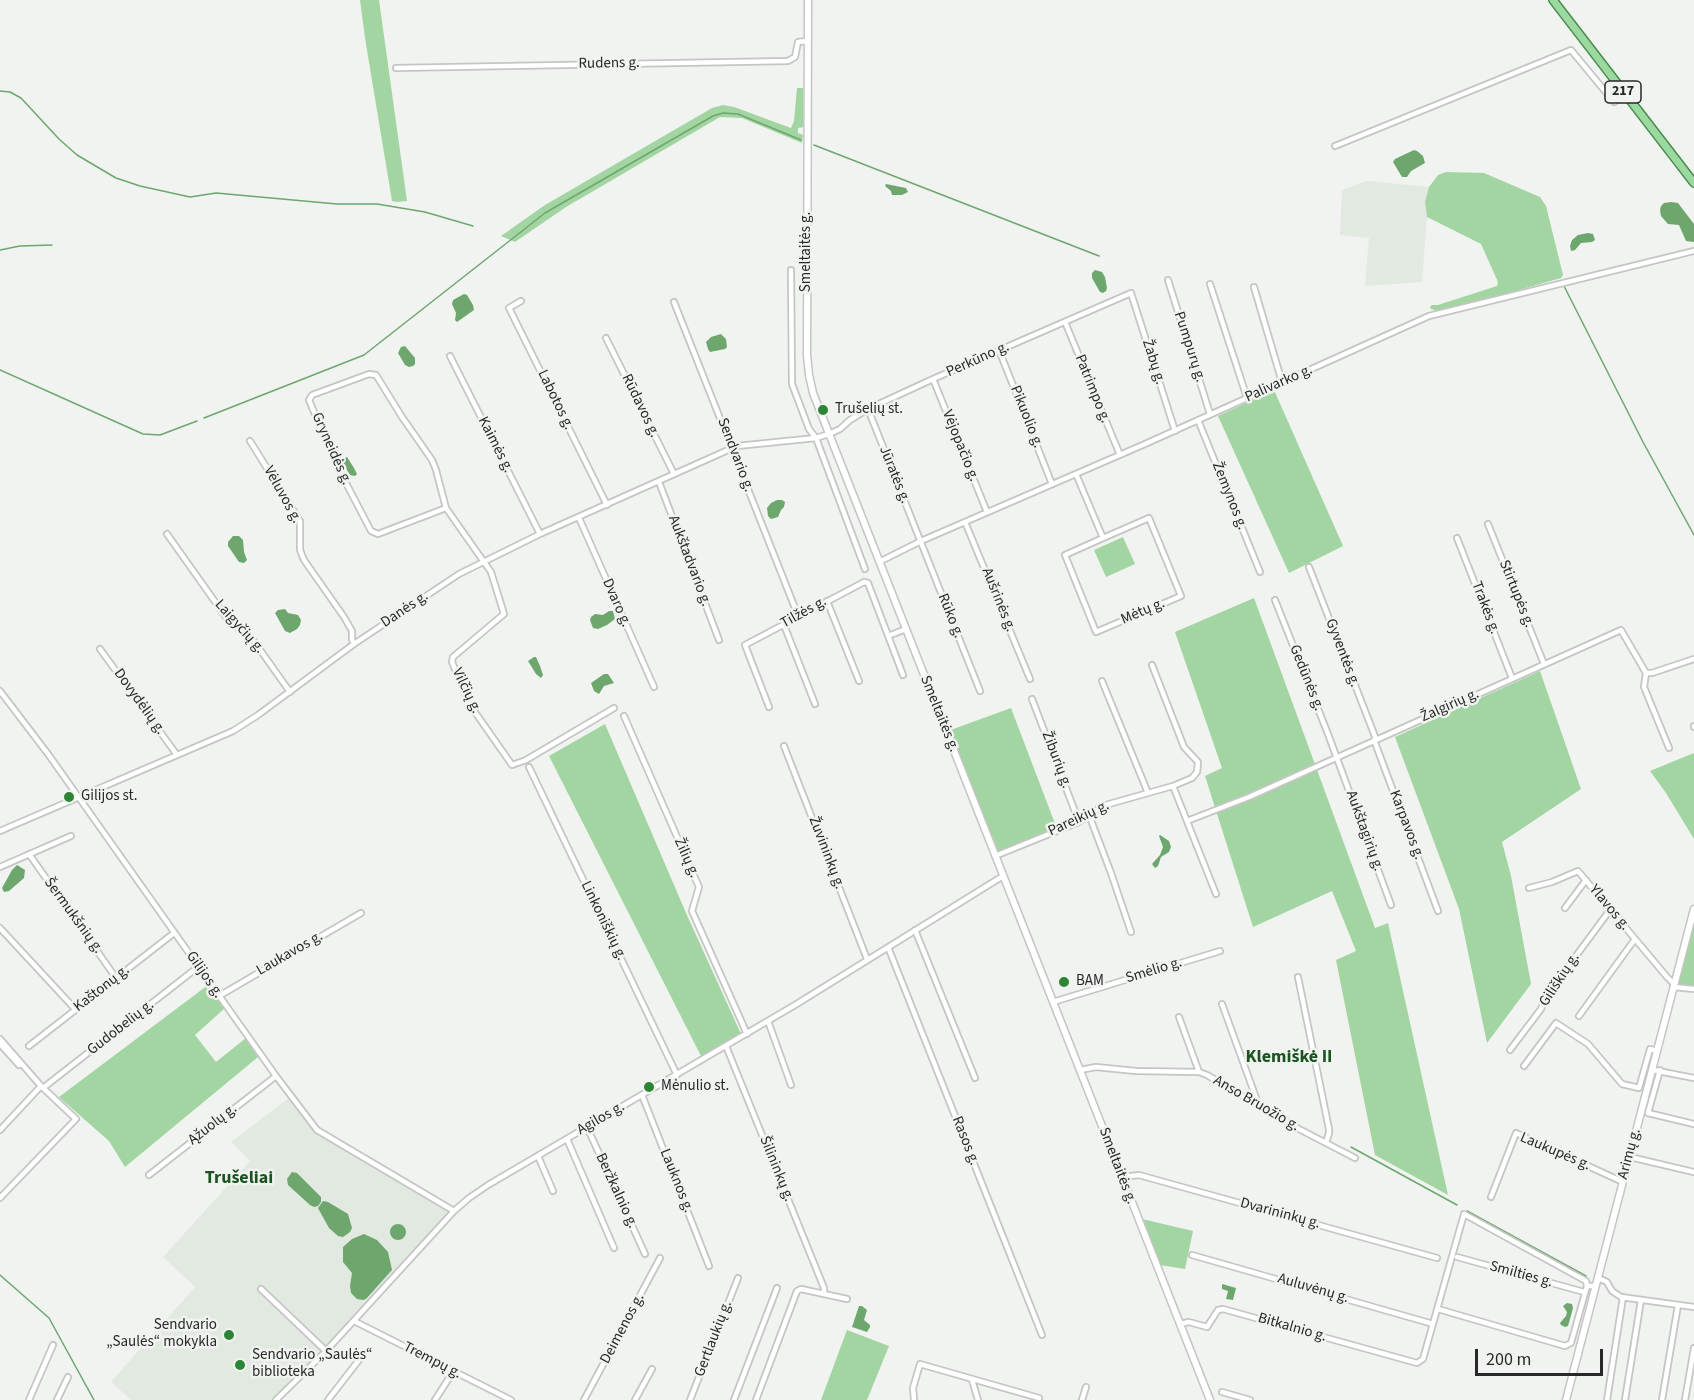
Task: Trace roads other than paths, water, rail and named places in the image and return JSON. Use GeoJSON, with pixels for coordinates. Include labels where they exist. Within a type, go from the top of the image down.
{"type":"FeatureCollection","features":[{"type":"Feature","properties":{"kind":"main road","name":"Smeltaitės g."},"geometry":{"type":"LineString","coordinates":[[807,0],[807,355],[816,404],[1210,1400]]}},
{"type":"Feature","properties":{"kind":"main road","name":"217"},"geometry":{"type":"LineString","coordinates":[[1553,0],[1694,183]]}},
{"type":"Feature","properties":{"kind":"main road","name":"Arimų g."},"geometry":{"type":"LineString","coordinates":[[1566,1400],[1623,1182],[1656,1070],[1657,1051],[1694,909]]}},
{"type":"Feature","properties":{"kind":"street","name":"Rudens g."},"geometry":{"type":"LineString","coordinates":[[396,68],[788,61],[795,57],[798,42],[807,41]]}},
{"type":"Feature","properties":{"kind":"street"},"geometry":{"type":"LineString","coordinates":[[1335,146],[1571,50],[1614,102],[1626,95]]}},
{"type":"Feature","properties":{"kind":"street","name":"Palivarko g."},"geometry":{"type":"LineString","coordinates":[[879,562],[921,541],[1175,431],[1429,316],[1694,251]]}},
{"type":"Feature","properties":{"kind":"street"},"geometry":{"type":"LineString","coordinates":[[790,270],[791,379],[809,429],[816,438],[865,569]]}},
{"type":"Feature","properties":{"kind":"street","name":"Pumpurų g."},"geometry":{"type":"LineString","coordinates":[[1168,280],[1210,414]]}},
{"type":"Feature","properties":{"kind":"street"},"geometry":{"type":"LineString","coordinates":[[1210,284],[1247,398]]}},
{"type":"Feature","properties":{"kind":"street"},"geometry":{"type":"LineString","coordinates":[[1254,287],[1282,382]]}},
{"type":"Feature","properties":{"kind":"street","name":"Perkūno g."},"geometry":{"type":"LineString","coordinates":[[829,434],[868,409],[1131,293]]}},
{"type":"Feature","properties":{"kind":"street","name":"Žabų g."},"geometry":{"type":"LineString","coordinates":[[1131,293],[1175,431]]}},
{"type":"Feature","properties":{"kind":"street","name":"Labotos g."},"geometry":{"type":"LineString","coordinates":[[521,302],[508,308],[607,505]]}},
{"type":"Feature","properties":{"kind":"street","name":"Sendvario g."},"geometry":{"type":"LineString","coordinates":[[674,302],[795,608]]}},
{"type":"Feature","properties":{"kind":"street","name":"Patrimpo g."},"geometry":{"type":"LineString","coordinates":[[1065,322],[1120,455]]}},
{"type":"Feature","properties":{"kind":"street","name":"Rūdavos g."},"geometry":{"type":"LineString","coordinates":[[606,338],[674,474]]}},
{"type":"Feature","properties":{"kind":"street","name":"Pikuolio g."},"geometry":{"type":"LineString","coordinates":[[999,350],[1052,484]]}},
{"type":"Feature","properties":{"kind":"street","name":"Kaimės g."},"geometry":{"type":"LineString","coordinates":[[450,356],[540,534]]}},
{"type":"Feature","properties":{"kind":"street","name":"Gryneidės g."},"geometry":{"type":"LineString","coordinates":[[446,508],[378,534],[371,531],[324,436],[309,400],[312,395],[369,374],[376,375],[432,460],[446,508],[484,561]]}},
{"type":"Feature","properties":{"kind":"street","name":"Vėjopačio g."},"geometry":{"type":"LineString","coordinates":[[933,379],[987,512]]}},
{"type":"Feature","properties":{"kind":"street","name":"Jūratės g."},"geometry":{"type":"LineString","coordinates":[[868,409],[921,541]]}},
{"type":"Feature","properties":{"kind":"street","name":"Žemynos g."},"geometry":{"type":"LineString","coordinates":[[1198,420],[1260,572]]}},
{"type":"Feature","properties":{"kind":"street","name":"Danės g."},"geometry":{"type":"LineString","coordinates":[[0,831],[233,731],[354,644],[459,574],[540,534],[733,448],[816,438],[829,434]]}},
{"type":"Feature","properties":{"kind":"street","name":"Vėluvos g."},"geometry":{"type":"LineString","coordinates":[[250,441],[300,521],[300,550],[304,560],[344,616],[352,631],[354,644]]}},
{"type":"Feature","properties":{"kind":"street"},"geometry":{"type":"LineString","coordinates":[[1076,474],[1103,538]]}},
{"type":"Feature","properties":{"kind":"street","name":"Aukštadvario g."},"geometry":{"type":"LineString","coordinates":[[659,482],[719,639]]}},
{"type":"Feature","properties":{"kind":"street","name":"Dvaro g."},"geometry":{"type":"LineString","coordinates":[[579,518],[654,687]]}},
{"type":"Feature","properties":{"kind":"street","name":"Mėtų g."},"geometry":{"type":"LineString","coordinates":[[1149,518],[1181,596],[1096,632],[1065,555],[1103,538],[1149,518]]}},
{"type":"Feature","properties":{"kind":"street","name":"Aušrinės g."},"geometry":{"type":"LineString","coordinates":[[965,522],[1030,679]]}},
{"type":"Feature","properties":{"kind":"street","name":"Stirtupės g."},"geometry":{"type":"LineString","coordinates":[[1488,524],[1544,664]]}},
{"type":"Feature","properties":{"kind":"street","name":"Laigyčių g."},"geometry":{"type":"LineString","coordinates":[[167,534],[228,620],[251,637],[290,692]]}},
{"type":"Feature","properties":{"kind":"street","name":"Trakės g."},"geometry":{"type":"LineString","coordinates":[[1457,538],[1512,678]]}},
{"type":"Feature","properties":{"kind":"street","name":"Rūko g."},"geometry":{"type":"LineString","coordinates":[[921,541],[980,691]]}},
{"type":"Feature","properties":{"kind":"street","name":"Vilčių g."},"geometry":{"type":"LineString","coordinates":[[484,561],[504,614],[453,657],[452,662],[470,705],[512,765],[526,760],[614,708]]}},
{"type":"Feature","properties":{"kind":"street","name":"Gyventės g."},"geometry":{"type":"LineString","coordinates":[[1309,567],[1375,740]]}},
{"type":"Feature","properties":{"kind":"street","name":"Tilžės g."},"geometry":{"type":"LineString","coordinates":[[769,707],[745,645],[864,582],[868,584],[888,636]]}},
{"type":"Feature","properties":{"kind":"street","name":"Gedūnės g."},"geometry":{"type":"LineString","coordinates":[[1275,600],[1336,756]]}},
{"type":"Feature","properties":{"kind":"street"},"geometry":{"type":"LineString","coordinates":[[827,601],[859,681]]}},
{"type":"Feature","properties":{"kind":"street"},"geometry":{"type":"LineString","coordinates":[[784,625],[815,704]]}},
{"type":"Feature","properties":{"kind":"street"},"geometry":{"type":"LineString","coordinates":[[903,675],[888,636],[906,629]]}},
{"type":"Feature","properties":{"kind":"street","name":"Žalgirių g."},"geometry":{"type":"LineString","coordinates":[[1187,821],[1249,797],[1621,630],[1646,673]]}},
{"type":"Feature","properties":{"kind":"street","name":"Dovydėlių g."},"geometry":{"type":"LineString","coordinates":[[100,649],[177,755]]}},
{"type":"Feature","properties":{"kind":"street"},"geometry":{"type":"LineString","coordinates":[[1669,748],[1644,687],[1646,673],[1652,674],[1694,659]]}},
{"type":"Feature","properties":{"kind":"street","name":"Pareikių g."},"geometry":{"type":"LineString","coordinates":[[995,856],[1079,822],[1102,806],[1173,786],[1192,778],[1197,772],[1198,762],[1184,747],[1152,665]]}},
{"type":"Feature","properties":{"kind":"street"},"geometry":{"type":"LineString","coordinates":[[1102,681],[1148,793]]}},
{"type":"Feature","properties":{"kind":"street","name":"Gilijos g."},"geometry":{"type":"LineString","coordinates":[[0,691],[79,797],[198,967],[317,1130],[454,1211]]}},
{"type":"Feature","properties":{"kind":"street","name":"Žiburių g."},"geometry":{"type":"LineString","coordinates":[[1032,699],[1079,822]]}},
{"type":"Feature","properties":{"kind":"street","name":"Žilių g."},"geometry":{"type":"LineString","coordinates":[[624,716],[699,887],[692,911],[747,1034]]}},
{"type":"Feature","properties":{"kind":"street","name":"Karpavos g."},"geometry":{"type":"LineString","coordinates":[[1375,740],[1438,911]]}},
{"type":"Feature","properties":{"kind":"street","name":"Žuvininkų g."},"geometry":{"type":"LineString","coordinates":[[784,746],[867,959]]}},
{"type":"Feature","properties":{"kind":"street","name":"Aukštagirių g."},"geometry":{"type":"LineString","coordinates":[[1336,756],[1391,905]]}},
{"type":"Feature","properties":{"kind":"street","name":"Linkoniškių g."},"geometry":{"type":"LineString","coordinates":[[529,767],[677,1075]]}},
{"type":"Feature","properties":{"kind":"street"},"geometry":{"type":"LineString","coordinates":[[1173,786],[1216,894]]}},
{"type":"Feature","properties":{"kind":"street"},"geometry":{"type":"LineString","coordinates":[[1089,815],[1131,932]]}},
{"type":"Feature","properties":{"kind":"street"},"geometry":{"type":"LineString","coordinates":[[0,867],[71,836]]}},
{"type":"Feature","properties":{"kind":"street","name":"Šermukšnių g."},"geometry":{"type":"LineString","coordinates":[[29,854],[116,978]]}},
{"type":"Feature","properties":{"kind":"street","name":"Ylavos g."},"geometry":{"type":"LineString","coordinates":[[1529,888],[1552,882],[1578,871],[1674,985]]}},
{"type":"Feature","properties":{"kind":"street","name":"Agilos g."},"geometry":{"type":"LineString","coordinates":[[276,1400],[326,1351],[454,1211],[488,1185],[747,1034],[1003,876]]}},
{"type":"Feature","properties":{"kind":"street"},"geometry":{"type":"LineString","coordinates":[[1564,908],[1586,880]]}},
{"type":"Feature","properties":{"kind":"street","name":"Giliškių g."},"geometry":{"type":"LineString","coordinates":[[1510,1050],[1541,1009],[1547,995],[1610,910]]}},
{"type":"Feature","properties":{"kind":"street","name":"Laukavos g."},"geometry":{"type":"LineString","coordinates":[[219,996],[361,913]]}},
{"type":"Feature","properties":{"kind":"street"},"geometry":{"type":"LineString","coordinates":[[0,928],[75,1010]]}},
{"type":"Feature","properties":{"kind":"street"},"geometry":{"type":"LineString","coordinates":[[915,930],[975,1077]]}},
{"type":"Feature","properties":{"kind":"street","name":"Kaštonų g."},"geometry":{"type":"LineString","coordinates":[[29,1046],[174,933]]}},
{"type":"Feature","properties":{"kind":"street"},"geometry":{"type":"LineString","coordinates":[[1579,1016],[1635,939]]}},
{"type":"Feature","properties":{"kind":"street","name":"Rasos g."},"geometry":{"type":"LineString","coordinates":[[888,947],[1042,1335]]}},
{"type":"Feature","properties":{"kind":"street","name":"Smėlio g."},"geometry":{"type":"LineString","coordinates":[[1053,1002],[1220,951]]}},
{"type":"Feature","properties":{"kind":"street","name":"Gudobelių g."},"geometry":{"type":"LineString","coordinates":[[0,1130],[42,1087],[198,967]]}},
{"type":"Feature","properties":{"kind":"street"},"geometry":{"type":"LineString","coordinates":[[1298,977],[1329,1129],[1326,1143]]}},
{"type":"Feature","properties":{"kind":"street"},"geometry":{"type":"LineString","coordinates":[[1674,985],[1694,989]]}},
{"type":"Feature","properties":{"kind":"street"},"geometry":{"type":"LineString","coordinates":[[1222,1004],[1259,1106]]}},
{"type":"Feature","properties":{"kind":"street"},"geometry":{"type":"LineString","coordinates":[[1179,1017],[1199,1072]]}},
{"type":"Feature","properties":{"kind":"street"},"geometry":{"type":"LineString","coordinates":[[768,1021],[791,1085]]}},
{"type":"Feature","properties":{"kind":"street"},"geometry":{"type":"LineString","coordinates":[[1524,1066],[1556,1023],[1588,1044],[1622,1084],[1639,1088],[1650,1049],[1657,1051]]}},
{"type":"Feature","properties":{"kind":"street"},"geometry":{"type":"LineString","coordinates":[[0,1039],[42,1087],[76,1119],[0,1198]]}},
{"type":"Feature","properties":{"kind":"street"},"geometry":{"type":"LineString","coordinates":[[0,1044],[19,1065]]}},
{"type":"Feature","properties":{"kind":"street","name":"Šilininkų g."},"geometry":{"type":"LineString","coordinates":[[726,1046],[824,1288],[824,1293]]}},
{"type":"Feature","properties":{"kind":"street"},"geometry":{"type":"LineString","coordinates":[[0,1056],[6,1051]]}},
{"type":"Feature","properties":{"kind":"street","name":"Anso Bruožio g."},"geometry":{"type":"LineString","coordinates":[[1080,1070],[1096,1067],[1136,1071],[1199,1072],[1355,1158]]}},
{"type":"Feature","properties":{"kind":"street"},"geometry":{"type":"LineString","coordinates":[[1694,1078],[1656,1070],[1648,1113],[1694,1124]]}},
{"type":"Feature","properties":{"kind":"street","name":"Ąžuolų g."},"geometry":{"type":"LineString","coordinates":[[149,1174],[276,1076]]}},
{"type":"Feature","properties":{"kind":"street","name":"Lauknos g."},"geometry":{"type":"LineString","coordinates":[[642,1095],[709,1266]]}},
{"type":"Feature","properties":{"kind":"street","name":"Beržkalnio g."},"geometry":{"type":"LineString","coordinates":[[587,1127],[645,1254]]}},
{"type":"Feature","properties":{"kind":"street","name":"Laukupės g."},"geometry":{"type":"LineString","coordinates":[[1491,1197],[1516,1133],[1623,1182]]}},
{"type":"Feature","properties":{"kind":"street"},"geometry":{"type":"LineString","coordinates":[[567,1139],[614,1248]]}},
{"type":"Feature","properties":{"kind":"street"},"geometry":{"type":"LineString","coordinates":[[538,1156],[553,1191]]}},
{"type":"Feature","properties":{"kind":"street"},"geometry":{"type":"LineString","coordinates":[[1630,1157],[1694,1172]]}},
{"type":"Feature","properties":{"kind":"street","name":"Dvarininkų g."},"geometry":{"type":"LineString","coordinates":[[1122,1177],[1140,1175],[1437,1258]]}},
{"type":"Feature","properties":{"kind":"street"},"geometry":{"type":"LineString","coordinates":[[1433,1324],[1464,1214],[1586,1281],[1587,1286],[1572,1343],[1565,1346],[1438,1309]]}},
{"type":"Feature","properties":{"kind":"street","name":"Auluvėnų g."},"geometry":{"type":"LineString","coordinates":[[1192,1255],[1433,1324]]}},
{"type":"Feature","properties":{"kind":"street","name":"Smilties g."},"geometry":{"type":"LineString","coordinates":[[1457,1257],[1584,1292]]}},
{"type":"Feature","properties":{"kind":"street","name":"Deimenos g."},"geometry":{"type":"LineString","coordinates":[[584,1400],[660,1258]]}},
{"type":"Feature","properties":{"kind":"street","name":"Gertlaukių g."},"geometry":{"type":"LineString","coordinates":[[690,1400],[738,1278]]}},
{"type":"Feature","properties":{"kind":"street"},"geometry":{"type":"LineString","coordinates":[[1598,1278],[1607,1282],[1612,1291],[1623,1297],[1694,1307]]}},
{"type":"Feature","properties":{"kind":"street"},"geometry":{"type":"LineString","coordinates":[[1587,1286],[1596,1286]]}},
{"type":"Feature","properties":{"kind":"street"},"geometry":{"type":"LineString","coordinates":[[734,1400],[777,1288]]}},
{"type":"Feature","properties":{"kind":"street"},"geometry":{"type":"LineString","coordinates":[[261,1289],[326,1351]]}},
{"type":"Feature","properties":{"kind":"street"},"geometry":{"type":"LineString","coordinates":[[756,1400],[797,1291],[801,1289],[848,1299]]}},
{"type":"Feature","properties":{"kind":"street"},"geometry":{"type":"LineString","coordinates":[[1607,1400],[1623,1297]]}},
{"type":"Feature","properties":{"kind":"street"},"geometry":{"type":"LineString","coordinates":[[1625,1400],[1641,1300]]}},
{"type":"Feature","properties":{"kind":"street"},"geometry":{"type":"LineString","coordinates":[[1662,1400],[1678,1305]]}},
{"type":"Feature","properties":{"kind":"street","name":"Bitkalnio g."},"geometry":{"type":"LineString","coordinates":[[1180,1324],[1189,1322],[1206,1327],[1218,1310],[1223,1309],[1417,1363],[1423,1359],[1433,1324]]}},
{"type":"Feature","properties":{"kind":"street","name":"Trempų g."},"geometry":{"type":"LineString","coordinates":[[354,1321],[511,1400]]}},
{"type":"Feature","properties":{"kind":"street"},"geometry":{"type":"LineString","coordinates":[[29,1400],[53,1345]]}},
{"type":"Feature","properties":{"kind":"street"},"geometry":{"type":"LineString","coordinates":[[1685,1400],[1694,1348]]}},
{"type":"Feature","properties":{"kind":"street"},"geometry":{"type":"LineString","coordinates":[[328,1400],[362,1356]]}},
{"type":"Feature","properties":{"kind":"street"},"geometry":{"type":"LineString","coordinates":[[914,1400],[913,1388],[920,1364],[1039,1398],[1039,1400]]}},
{"type":"Feature","properties":{"kind":"street"},"geometry":{"type":"LineString","coordinates":[[635,1400],[652,1369]]}},
{"type":"Feature","properties":{"kind":"street"},"geometry":{"type":"LineString","coordinates":[[435,1400],[453,1372]]}},
{"type":"Feature","properties":{"kind":"street"},"geometry":{"type":"LineString","coordinates":[[57,1400],[68,1377]]}},
{"type":"Feature","properties":{"kind":"street"},"geometry":{"type":"LineString","coordinates":[[972,1380],[978,1400]]}},
{"type":"Feature","properties":{"kind":"street"},"geometry":{"type":"LineString","coordinates":[[1082,1400],[1086,1387]]}},
{"type":"Feature","properties":{"kind":"street"},"geometry":{"type":"LineString","coordinates":[[1222,1392],[1250,1400]]}},
{"type":"Feature","properties":{"kind":"waterway"},"geometry":{"type":"LineString","coordinates":[[0,91],[10,92],[21,98],[77,155],[116,178],[140,186],[190,197],[216,193],[337,204],[377,204],[425,212],[473,226]]}},
{"type":"Feature","properties":{"kind":"waterway"},"geometry":{"type":"LineString","coordinates":[[204,418],[364,355],[545,213],[713,116],[723,113],[738,114],[801,140]]}},
{"type":"Feature","properties":{"kind":"waterway"},"geometry":{"type":"LineString","coordinates":[[814,145],[1099,256]]}},
{"type":"Feature","properties":{"kind":"waterway"},"geometry":{"type":"LineString","coordinates":[[0,250],[20,246],[52,245]]}},
{"type":"Feature","properties":{"kind":"waterway"},"geometry":{"type":"LineString","coordinates":[[1564,286],[1643,442],[1694,535]]}},
{"type":"Feature","properties":{"kind":"waterway"},"geometry":{"type":"LineString","coordinates":[[0,370],[143,434],[160,435],[197,421]]}},
{"type":"Feature","properties":{"kind":"waterway"},"geometry":{"type":"LineString","coordinates":[[1351,1147],[1457,1205]]}},
{"type":"Feature","properties":{"kind":"waterway"},"geometry":{"type":"LineString","coordinates":[[1467,1211],[1586,1276]]}},
{"type":"Feature","properties":{"kind":"waterway"},"geometry":{"type":"LineString","coordinates":[[0,1275],[49,1318],[94,1400]]}},
{"type":"Feature","properties":{"kind":"place","name":"Trušelių st."},"geometry":{"type":"Point","coordinates":[823,410]}},
{"type":"Feature","properties":{"kind":"place","name":"Gilijos st."},"geometry":{"type":"Point","coordinates":[69,797]}},
{"type":"Feature","properties":{"kind":"place","name":"BAM"},"geometry":{"type":"Point","coordinates":[1064,982]}},
{"type":"Feature","properties":{"kind":"place","name":"Mėnulio st."},"geometry":{"type":"Point","coordinates":[649,1087]}},
{"type":"Feature","properties":{"kind":"place","name":"Sendvario „Saulės“ mokykla"},"geometry":{"type":"Point","coordinates":[229,1335]}},
{"type":"Feature","properties":{"kind":"place","name":"Sendvario „Saulės“ biblioteka"},"geometry":{"type":"Point","coordinates":[240,1365]}},
{"type":"Feature","properties":{"kind":"district","name":"Klemiškė II"},"geometry":{"type":"Point","coordinates":[1289,1058]}},
{"type":"Feature","properties":{"kind":"district","name":"Trušeliai"},"geometry":{"type":"Point","coordinates":[239,1179]}}]}
